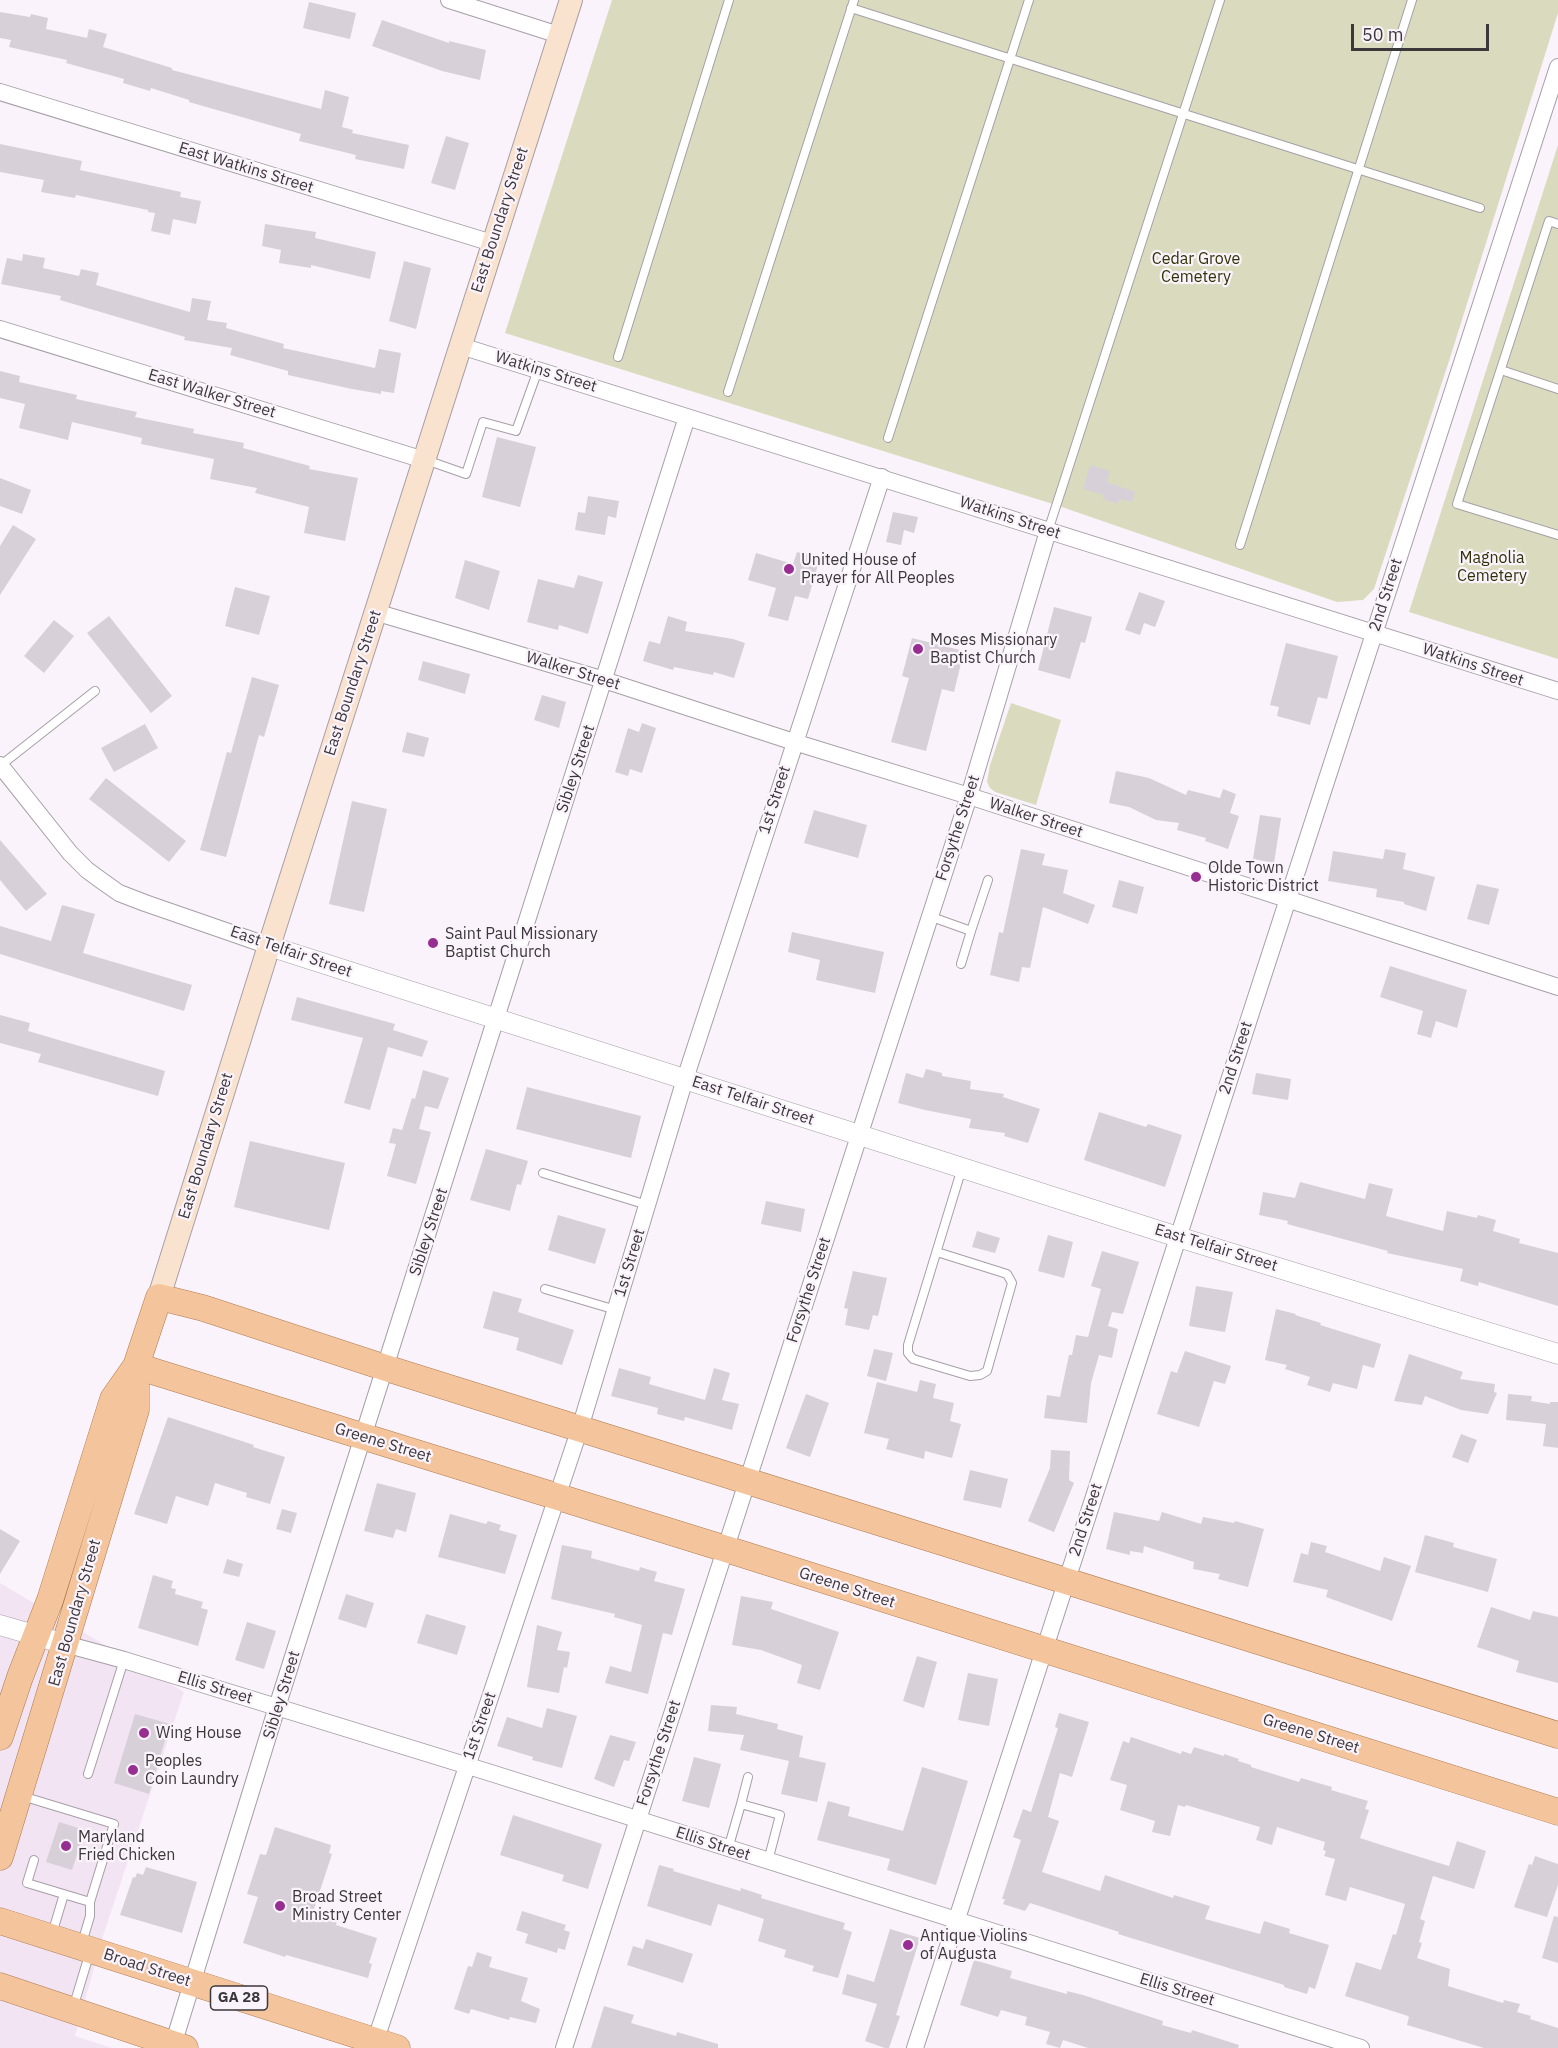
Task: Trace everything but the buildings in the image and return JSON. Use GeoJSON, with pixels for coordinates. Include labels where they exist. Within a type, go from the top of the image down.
{"type":"FeatureCollection","features":[{"type":"Feature","properties":{"kind":"main road","name":"East Boundary Street"},"geometry":{"type":"LineString","coordinates":[[0,1737],[50,1600],[113,1399],[136,1366],[159,1297],[268,946],[571,0]]}},
{"type":"Feature","properties":{"kind":"main road"},"geometry":{"type":"LineString","coordinates":[[159,1297],[203,1308],[386,1368],[1558,1735]]}},
{"type":"Feature","properties":{"kind":"main road","name":"East Boundary Street"},"geometry":{"type":"LineString","coordinates":[[0,1857],[136,1410],[136,1366]]}},
{"type":"Feature","properties":{"kind":"main road","name":"Greene Street"},"geometry":{"type":"LineString","coordinates":[[136,1366],[726,1549],[1558,1812]]}},
{"type":"Feature","properties":{"kind":"main road","name":"Broad Street"},"geometry":{"type":"LineString","coordinates":[[0,1922],[86,1948],[382,2046]]}},
{"type":"Feature","properties":{"kind":"main road"},"geometry":{"type":"LineString","coordinates":[[0,1986],[177,2047]]}},
{"type":"Feature","properties":{"kind":"street"},"geometry":{"type":"LineString","coordinates":[[449,0],[559,35]]}},
{"type":"Feature","properties":{"kind":"street","name":"2nd Street"},"geometry":{"type":"LineString","coordinates":[[915,2048],[1558,67]]}},
{"type":"Feature","properties":{"kind":"street","name":"East Watkins Street"},"geometry":{"type":"LineString","coordinates":[[0,92],[492,243]]}},
{"type":"Feature","properties":{"kind":"street","name":"East Walker Street"},"geometry":{"type":"LineString","coordinates":[[0,329],[424,460]]}},
{"type":"Feature","properties":{"kind":"street","name":"Watkins Street"},"geometry":{"type":"LineString","coordinates":[[461,346],[1558,691]]}},
{"type":"Feature","properties":{"kind":"street","name":"Sibley Street"},"geometry":{"type":"LineString","coordinates":[[177,2047],[193,1983],[277,1707],[687,417]]}},
{"type":"Feature","properties":{"kind":"street","name":"1st Street"},"geometry":{"type":"LineString","coordinates":[[382,2046],[466,1766],[580,1428],[685,1079],[882,477]]}},
{"type":"Feature","properties":{"kind":"street","name":"Forsythe Street"},"geometry":{"type":"LineString","coordinates":[[564,2048],[969,796],[1048,531]]}},
{"type":"Feature","properties":{"kind":"street","name":"Walker Street"},"geometry":{"type":"LineString","coordinates":[[375,612],[604,680],[1558,987]]}},
{"type":"Feature","properties":{"kind":"street","name":"East Telfair Street"},"geometry":{"type":"LineString","coordinates":[[0,765],[70,853],[87,870],[119,892],[145,903],[268,946],[858,1135],[1558,1354]]}},
{"type":"Feature","properties":{"kind":"street"},"geometry":{"type":"LineString","coordinates":[[0,1625],[65,1644]]}},
{"type":"Feature","properties":{"kind":"street","name":"Ellis Street"},"geometry":{"type":"LineString","coordinates":[[65,1644],[277,1707],[1361,2048]]}},
{"type":"Feature","properties":{"kind":"lane"},"geometry":{"type":"LineString","coordinates":[[618,357],[729,0]]}},
{"type":"Feature","properties":{"kind":"lane"},"geometry":{"type":"LineString","coordinates":[[888,438],[1029,0]]}},
{"type":"Feature","properties":{"kind":"lane"},"geometry":{"type":"LineString","coordinates":[[1048,531],[1220,0]]}},
{"type":"Feature","properties":{"kind":"lane"},"geometry":{"type":"LineString","coordinates":[[1240,544],[1412,0]]}},
{"type":"Feature","properties":{"kind":"lane"},"geometry":{"type":"LineString","coordinates":[[728,392],[852,4],[1010,58],[1480,208]]}},
{"type":"Feature","properties":{"kind":"lane"},"geometry":{"type":"LineString","coordinates":[[1558,224],[1549,221],[1457,504],[1558,535]]}},
{"type":"Feature","properties":{"kind":"lane"},"geometry":{"type":"LineString","coordinates":[[424,460],[466,474],[483,422],[516,431],[538,370]]}},
{"type":"Feature","properties":{"kind":"lane"},"geometry":{"type":"LineString","coordinates":[[1501,370],[1558,388]]}},
{"type":"Feature","properties":{"kind":"lane"},"geometry":{"type":"LineString","coordinates":[[0,765],[95,691]]}},
{"type":"Feature","properties":{"kind":"lane"},"geometry":{"type":"LineString","coordinates":[[961,964],[988,880]]}},
{"type":"Feature","properties":{"kind":"lane"},"geometry":{"type":"LineString","coordinates":[[929,916],[971,931]]}},
{"type":"Feature","properties":{"kind":"lane"},"geometry":{"type":"LineString","coordinates":[[937,1252],[1007,1274],[1012,1283],[987,1371],[980,1375],[970,1376],[913,1359],[908,1353],[908,1345],[962,1168]]}},
{"type":"Feature","properties":{"kind":"lane"},"geometry":{"type":"LineString","coordinates":[[543,1173],[647,1205]]}},
{"type":"Feature","properties":{"kind":"lane"},"geometry":{"type":"LineString","coordinates":[[545,1289],[616,1310]]}},
{"type":"Feature","properties":{"kind":"lane"},"geometry":{"type":"LineString","coordinates":[[88,1774],[123,1660]]}},
{"type":"Feature","properties":{"kind":"lane"},"geometry":{"type":"LineString","coordinates":[[728,1849],[748,1777]]}},
{"type":"Feature","properties":{"kind":"lane"},"geometry":{"type":"LineString","coordinates":[[19,1795],[114,1824],[90,1902],[86,1948],[72,2012]]}},
{"type":"Feature","properties":{"kind":"lane"},"geometry":{"type":"LineString","coordinates":[[741,1804],[780,1815],[768,1861]]}},
{"type":"Feature","properties":{"kind":"lane"},"geometry":{"type":"LineString","coordinates":[[34,1860],[27,1883],[90,1902]]}},
{"type":"Feature","properties":{"kind":"lane"},"geometry":{"type":"LineString","coordinates":[[51,1938],[64,1894]]}},
{"type":"Feature","properties":{"kind":"shaded area"},"geometry":{"type":"Polygon","coordinates":[[[0,1583],[184,1692],[102,1939],[75,2036],[112,2048],[0,2048],[0,1583]]]}},
{"type":"Feature","properties":{"kind":"green space","name":"Cedar Grove Cemetery"},"geometry":{"type":"Polygon","coordinates":[[[612,0],[1558,0],[1558,13],[1450,358],[1374,589],[1363,600],[1337,602],[1056,505],[505,333],[612,0]]]}},
{"type":"Feature","properties":{"kind":"green space","name":"Magnolia Cemetery"},"geometry":{"type":"Polygon","coordinates":[[[1558,145],[1558,659],[1409,612],[1558,145]]]}},
{"type":"Feature","properties":{"kind":"green space"},"geometry":{"type":"Polygon","coordinates":[[[1011,703],[1061,720],[1036,805],[995,792],[987,782],[990,765],[1011,703]]]}},
{"type":"Feature","properties":{"kind":"place","name":"United House of Prayer for All Peoples"},"geometry":{"type":"Point","coordinates":[789,569]}},
{"type":"Feature","properties":{"kind":"place","name":"Moses Missionary Baptist Church"},"geometry":{"type":"Point","coordinates":[918,649]}},
{"type":"Feature","properties":{"kind":"place","name":"Olde Town Historic District"},"geometry":{"type":"Point","coordinates":[1196,877]}},
{"type":"Feature","properties":{"kind":"place","name":"Saint Paul Missionary Baptist Church"},"geometry":{"type":"Point","coordinates":[433,943]}},
{"type":"Feature","properties":{"kind":"place","name":"Wing House"},"geometry":{"type":"Point","coordinates":[144,1733]}},
{"type":"Feature","properties":{"kind":"place","name":"Peoples Coin Laundry"},"geometry":{"type":"Point","coordinates":[133,1770]}},
{"type":"Feature","properties":{"kind":"place","name":"Maryland Fried Chicken"},"geometry":{"type":"Point","coordinates":[66,1846]}},
{"type":"Feature","properties":{"kind":"place","name":"Broad Street Ministry Center"},"geometry":{"type":"Point","coordinates":[280,1906]}},
{"type":"Feature","properties":{"kind":"place","name":"Antique Violins of Augusta"},"geometry":{"type":"Point","coordinates":[908,1945]}}]}
